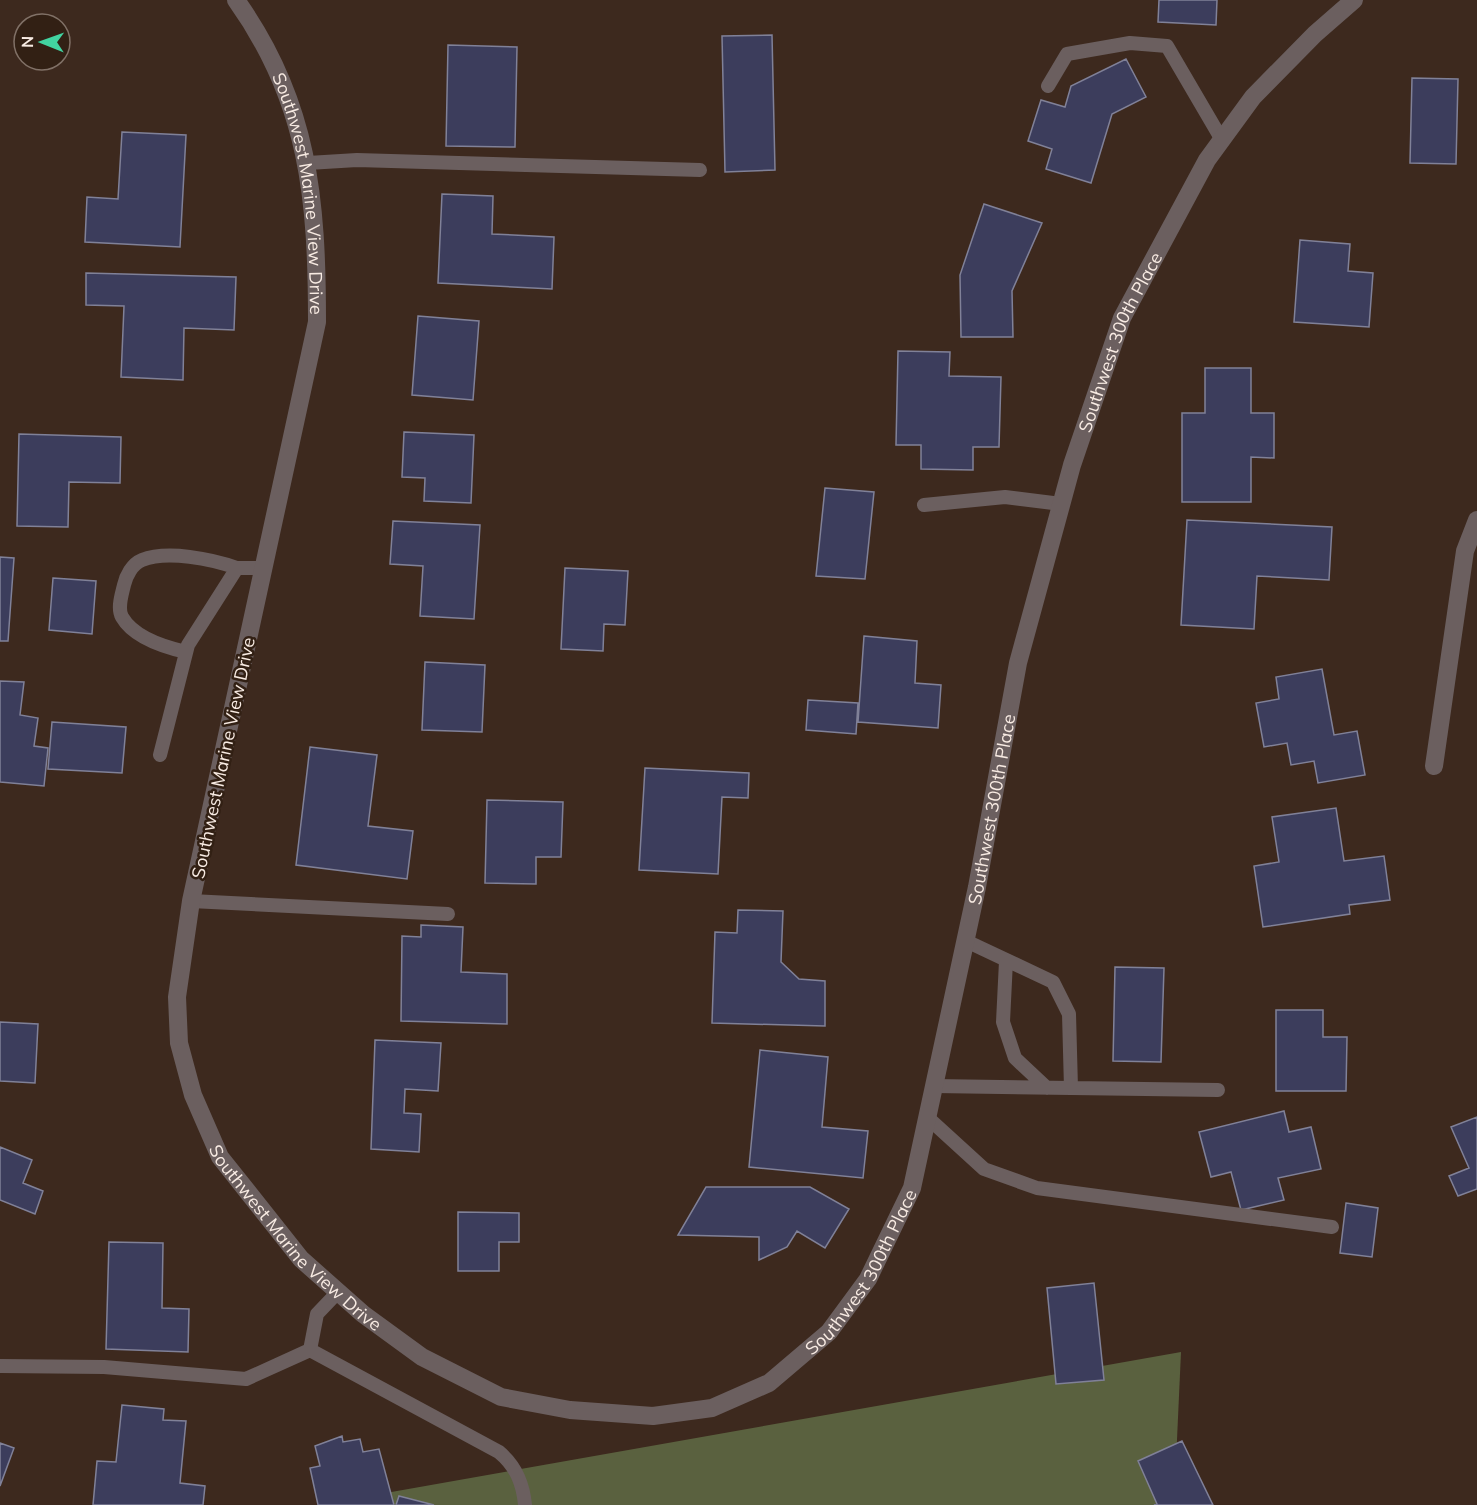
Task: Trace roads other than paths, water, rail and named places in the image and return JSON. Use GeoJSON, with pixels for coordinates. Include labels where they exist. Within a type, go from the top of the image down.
{"type":"FeatureCollection","features":[{"type":"Feature","properties":{"kind":"street","name":"Southwest Marine View Drive"},"geometry":{"type":"LineString","coordinates":[[236,0],[252,23],[290,98],[308,163],[317,255],[317,321],[191,901],[177,997],[179,1043],[193,1095],[220,1157],[301,1259],[363,1314],[422,1357],[501,1397]]}},
{"type":"Feature","properties":{"kind":"street","name":"Southwest 300th Place"},"geometry":{"type":"LineString","coordinates":[[501,1397],[570,1410],[653,1416],[712,1408],[769,1383],[829,1332],[868,1279],[912,1188],[966,941],[1018,663],[1071,465],[1122,318],[1207,160],[1253,98],[1315,34],[1354,0]]}},
{"type":"Feature","properties":{"kind":"street"},"geometry":{"type":"LineString","coordinates":[[1434,766],[1465,551],[1477,520]]}},
{"type":"Feature","properties":{"kind":"lane"},"geometry":{"type":"LineString","coordinates":[[1048,86],[1067,54],[1130,43],[1167,46],[1222,140]]}},
{"type":"Feature","properties":{"kind":"lane"},"geometry":{"type":"LineString","coordinates":[[308,163],[357,160],[700,170]]}},
{"type":"Feature","properties":{"kind":"lane"},"geometry":{"type":"LineString","coordinates":[[924,505],[1005,497],[1061,504]]}},
{"type":"Feature","properties":{"kind":"lane"},"geometry":{"type":"LineString","coordinates":[[186,652],[150,640],[136,631],[121,616],[120,605],[126,576],[139,561],[157,556],[214,560],[237,568],[264,568]]}},
{"type":"Feature","properties":{"kind":"lane"},"geometry":{"type":"LineString","coordinates":[[160,755],[188,645],[237,568]]}},
{"type":"Feature","properties":{"kind":"lane"},"geometry":{"type":"LineString","coordinates":[[191,901],[448,914]]}},
{"type":"Feature","properties":{"kind":"lane"},"geometry":{"type":"LineString","coordinates":[[966,941],[1053,982],[1069,1014],[1071,1088]]}},
{"type":"Feature","properties":{"kind":"lane"},"geometry":{"type":"LineString","coordinates":[[1006,961],[1003,1022],[1015,1058],[1047,1088]]}},
{"type":"Feature","properties":{"kind":"lane"},"geometry":{"type":"LineString","coordinates":[[934,1086],[1218,1090]]}},
{"type":"Feature","properties":{"kind":"lane"},"geometry":{"type":"LineString","coordinates":[[927,1117],[984,1169],[1037,1188],[1332,1227]]}},
{"type":"Feature","properties":{"kind":"lane"},"geometry":{"type":"LineString","coordinates":[[310,1350],[316,1314],[338,1292]]}},
{"type":"Feature","properties":{"kind":"lane"},"geometry":{"type":"LineString","coordinates":[[0,1366],[104,1367],[246,1379],[310,1350]]}},
{"type":"Feature","properties":{"kind":"lane"},"geometry":{"type":"LineString","coordinates":[[310,1350],[498,1452],[512,1463],[519,1479],[525,1505]]}}]}
